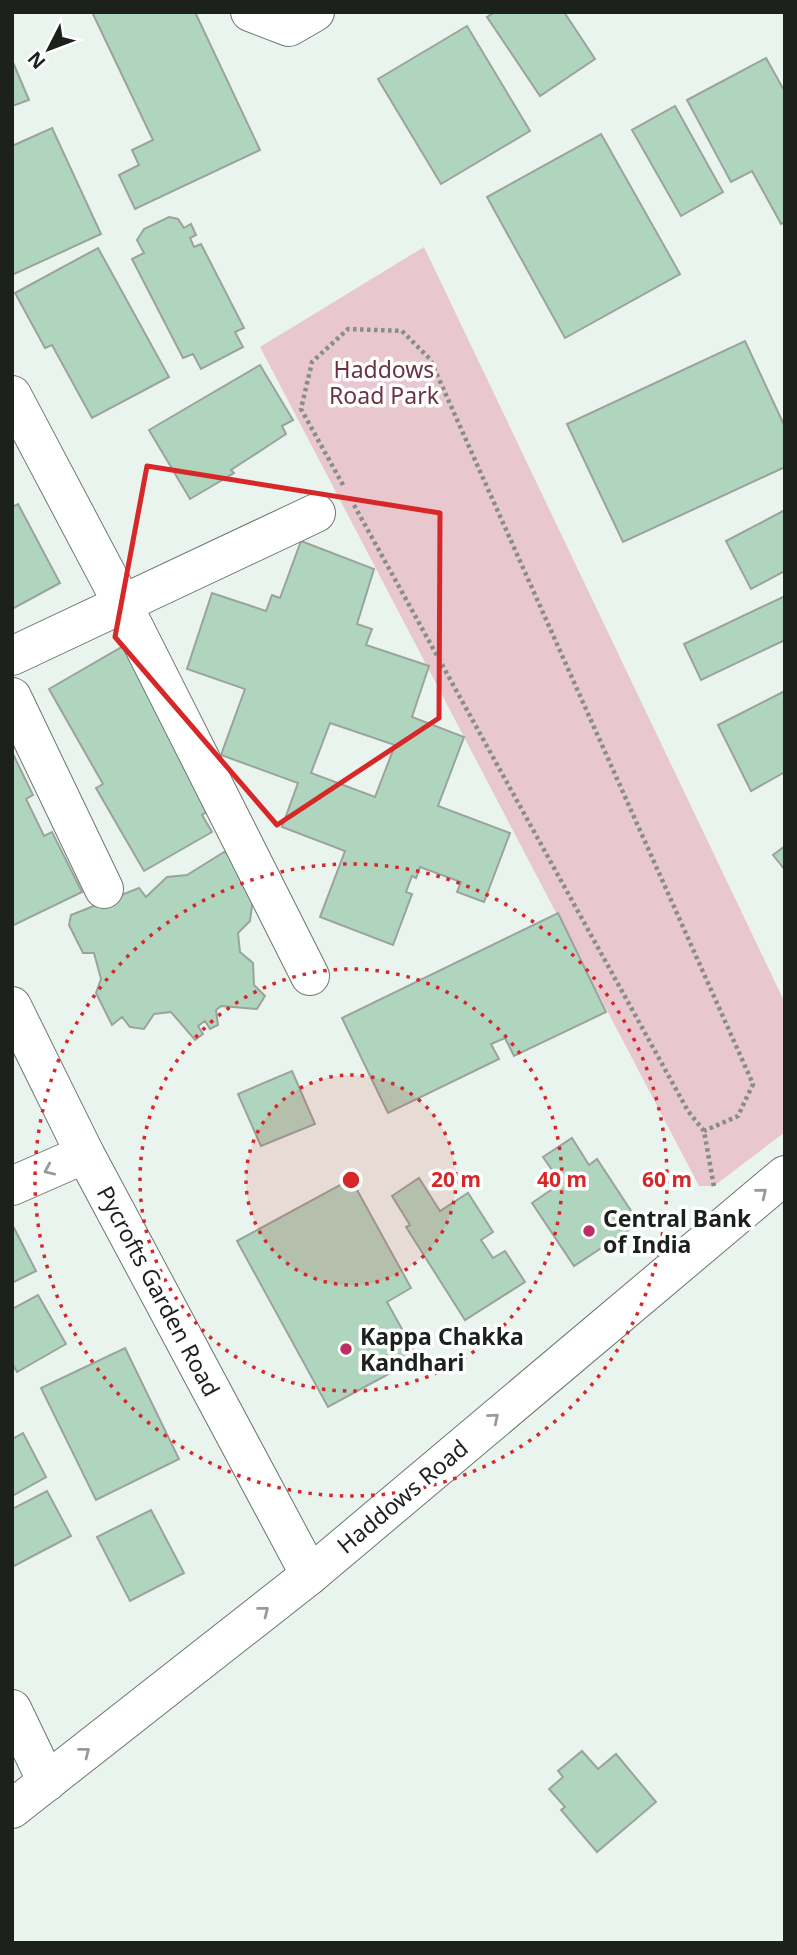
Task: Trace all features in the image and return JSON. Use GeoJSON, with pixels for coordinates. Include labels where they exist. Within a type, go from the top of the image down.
{"type":"FeatureCollection","features":[{"type":"Feature","properties":{"kind":"street"},"geometry":{"type":"LineString","coordinates":[[250,12],[289,27],[315,12]]}},
{"type":"Feature","properties":{"kind":"street"},"geometry":{"type":"LineString","coordinates":[[12,395],[122,603],[310,976]]}},
{"type":"Feature","properties":{"kind":"street"},"geometry":{"type":"LineString","coordinates":[[12,656],[316,513]]}},
{"type":"Feature","properties":{"kind":"street"},"geometry":{"type":"LineString","coordinates":[[12,697],[104,889]]}},
{"type":"Feature","properties":{"kind":"street","name":"Pycrofts Garden Road"},"geometry":{"type":"LineString","coordinates":[[12,1006],[85,1154],[310,1575]]}},
{"type":"Feature","properties":{"kind":"street"},"geometry":{"type":"LineString","coordinates":[[12,1186],[85,1154]]}},
{"type":"Feature","properties":{"kind":"street","name":"Haddows Road"},"geometry":{"type":"LineString","coordinates":[[12,1810],[310,1575],[704,1240],[785,1175]]}},
{"type":"Feature","properties":{"kind":"street"},"geometry":{"type":"LineString","coordinates":[[12,1709],[47,1782]]}},
{"type":"Feature","properties":{"kind":"path"},"geometry":{"type":"LineString","coordinates":[[704,1131],[738,1116],[753,1084],[430,359],[402,331],[348,330],[312,362],[301,409],[688,1111],[704,1131],[714,1186],[704,1240]]}},
{"type":"Feature","properties":{"kind":"highlighted area"},"geometry":{"type":"Polygon","coordinates":[[[147,466],[440,513],[439,718],[277,825],[115,637],[147,466]]]}},
{"type":"Feature","properties":{"kind":"green space","name":"Haddows Road Park"},"geometry":{"type":"Polygon","coordinates":[[[424,247],[785,1003],[785,1132],[714,1186],[699,1186],[260,347],[424,247]]]}},
{"type":"Feature","properties":{"kind":"building"},"geometry":{"type":"Polygon","coordinates":[[[92,12],[195,12],[260,150],[135,209],[119,175],[139,165],[132,150],[153,140],[92,12]]]}},
{"type":"Feature","properties":{"kind":"building"},"geometry":{"type":"Polygon","coordinates":[[[495,12],[564,12],[595,59],[540,96],[487,17],[495,12]]]}},
{"type":"Feature","properties":{"kind":"building"},"geometry":{"type":"Polygon","coordinates":[[[467,26],[530,131],[441,184],[378,79],[467,26]]]}},
{"type":"Feature","properties":{"kind":"building"},"geometry":{"type":"Polygon","coordinates":[[[766,58],[785,92],[785,222],[781,224],[752,171],[731,182],[687,100],[766,58]]]}},
{"type":"Feature","properties":{"kind":"building"},"geometry":{"type":"Polygon","coordinates":[[[12,60],[29,100],[12,106],[12,60]]]}},
{"type":"Feature","properties":{"kind":"building"},"geometry":{"type":"Polygon","coordinates":[[[675,106],[723,192],[681,216],[632,130],[675,106]]]}},
{"type":"Feature","properties":{"kind":"building"},"geometry":{"type":"Polygon","coordinates":[[[52,128],[101,234],[12,275],[12,146],[52,128]]]}},
{"type":"Feature","properties":{"kind":"building"},"geometry":{"type":"Polygon","coordinates":[[[601,134],[680,274],[565,338],[487,197],[601,134]]]}},
{"type":"Feature","properties":{"kind":"building"},"geometry":{"type":"Polygon","coordinates":[[[169,217],[178,219],[184,228],[191,224],[196,235],[190,238],[194,247],[201,244],[244,328],[235,332],[243,347],[201,369],[193,354],[183,358],[132,259],[144,253],[137,240],[144,229],[169,217]]]}},
{"type":"Feature","properties":{"kind":"building"},"geometry":{"type":"Polygon","coordinates":[[[98,248],[169,377],[92,418],[52,345],[45,348],[15,293],[98,248]]]}},
{"type":"Feature","properties":{"kind":"building"},"geometry":{"type":"Polygon","coordinates":[[[745,341],[785,427],[785,467],[623,542],[567,424],[745,341]]]}},
{"type":"Feature","properties":{"kind":"building"},"geometry":{"type":"Polygon","coordinates":[[[260,365],[293,420],[282,426],[286,434],[231,470],[234,473],[190,499],[149,430],[260,365]]]}},
{"type":"Feature","properties":{"kind":"building"},"geometry":{"type":"Polygon","coordinates":[[[18,504],[60,583],[12,609],[12,507],[18,504]]]}},
{"type":"Feature","properties":{"kind":"building"},"geometry":{"type":"Polygon","coordinates":[[[785,510],[785,571],[751,589],[726,541],[785,510]]]}},
{"type":"Feature","properties":{"kind":"building"},"geometry":{"type":"Polygon","coordinates":[[[301,541],[374,569],[357,624],[372,629],[366,645],[429,666],[412,717],[464,737],[438,806],[510,833],[484,902],[457,892],[461,882],[420,867],[416,878],[412,876],[406,892],[412,894],[393,945],[320,917],[345,851],[282,827],[298,783],[221,755],[245,689],[187,669],[212,593],[266,611],[272,595],[280,598],[301,541]],[[330,723],[311,773],[375,797],[395,745],[330,723]]]}},
{"type":"Feature","properties":{"kind":"building"},"geometry":{"type":"Polygon","coordinates":[[[785,596],[785,640],[701,680],[684,644],[785,596]]]}},
{"type":"Feature","properties":{"kind":"building"},"geometry":{"type":"Polygon","coordinates":[[[127,644],[213,808],[202,815],[212,832],[144,871],[96,788],[103,784],[49,689],[127,644]]]}},
{"type":"Feature","properties":{"kind":"building"},"geometry":{"type":"Polygon","coordinates":[[[785,691],[785,772],[751,791],[718,725],[785,691]]]}},
{"type":"Feature","properties":{"kind":"building"},"geometry":{"type":"Polygon","coordinates":[[[12,752],[33,795],[26,799],[44,836],[52,832],[82,892],[12,926],[12,752]]]}},
{"type":"Feature","properties":{"kind":"building"},"geometry":{"type":"Polygon","coordinates":[[[785,846],[785,870],[773,855],[785,846]]]}},
{"type":"Feature","properties":{"kind":"building"},"geometry":{"type":"Polygon","coordinates":[[[224,852],[230,854],[253,898],[250,921],[238,933],[240,952],[253,963],[254,985],[265,996],[257,1009],[221,1006],[216,1010],[218,1025],[210,1029],[205,1021],[198,1026],[203,1034],[195,1040],[171,1012],[154,1014],[144,1029],[130,1027],[122,1017],[112,1025],[96,993],[101,979],[94,953],[83,953],[69,925],[71,915],[139,888],[146,897],[167,877],[187,875],[224,852]]]}},
{"type":"Feature","properties":{"kind":"building"},"geometry":{"type":"Polygon","coordinates":[[[558,913],[606,1012],[514,1056],[505,1038],[491,1044],[499,1059],[388,1113],[342,1018],[558,913]]]}},
{"type":"Feature","properties":{"kind":"building"},"geometry":{"type":"Polygon","coordinates":[[[292,1071],[315,1124],[261,1146],[238,1094],[292,1071]]]}},
{"type":"Feature","properties":{"kind":"building"},"geometry":{"type":"Polygon","coordinates":[[[572,1138],[589,1165],[597,1159],[639,1223],[574,1266],[532,1203],[561,1183],[543,1157],[572,1138]]]}},
{"type":"Feature","properties":{"kind":"building"},"geometry":{"type":"Polygon","coordinates":[[[419,1178],[440,1211],[468,1193],[493,1232],[481,1240],[493,1258],[505,1251],[525,1282],[465,1320],[406,1227],[410,1225],[392,1196],[419,1178]]]}},
{"type":"Feature","properties":{"kind":"building"},"geometry":{"type":"Polygon","coordinates":[[[351,1179],[411,1288],[387,1302],[418,1358],[328,1407],[237,1241],[351,1179]]]}},
{"type":"Feature","properties":{"kind":"building"},"geometry":{"type":"Polygon","coordinates":[[[12,1224],[36,1271],[12,1283],[12,1224]]]}},
{"type":"Feature","properties":{"kind":"building"},"geometry":{"type":"Polygon","coordinates":[[[38,1295],[66,1344],[17,1372],[12,1363],[12,1309],[38,1295]]]}},
{"type":"Feature","properties":{"kind":"building"},"geometry":{"type":"Polygon","coordinates":[[[125,1348],[179,1459],[96,1500],[41,1388],[125,1348]]]}},
{"type":"Feature","properties":{"kind":"building"},"geometry":{"type":"Polygon","coordinates":[[[23,1433],[46,1477],[12,1496],[12,1439],[23,1433]]]}},
{"type":"Feature","properties":{"kind":"building"},"geometry":{"type":"Polygon","coordinates":[[[47,1491],[71,1536],[12,1567],[12,1509],[47,1491]]]}},
{"type":"Feature","properties":{"kind":"building"},"geometry":{"type":"Polygon","coordinates":[[[151,1510],[184,1573],[130,1601],[97,1537],[151,1510]]]}},
{"type":"Feature","properties":{"kind":"building"},"geometry":{"type":"Polygon","coordinates":[[[582,1751],[598,1769],[616,1754],[656,1802],[597,1852],[561,1810],[565,1807],[549,1789],[563,1777],[558,1771],[582,1751]]]}},
{"type":"Feature","properties":{"kind":"place","name":"Central Bank of India"},"geometry":{"type":"Point","coordinates":[589,1231]}},
{"type":"Feature","properties":{"kind":"place","name":"Kappa Chakka Kandhari"},"geometry":{"type":"Point","coordinates":[346,1349]}}]}
